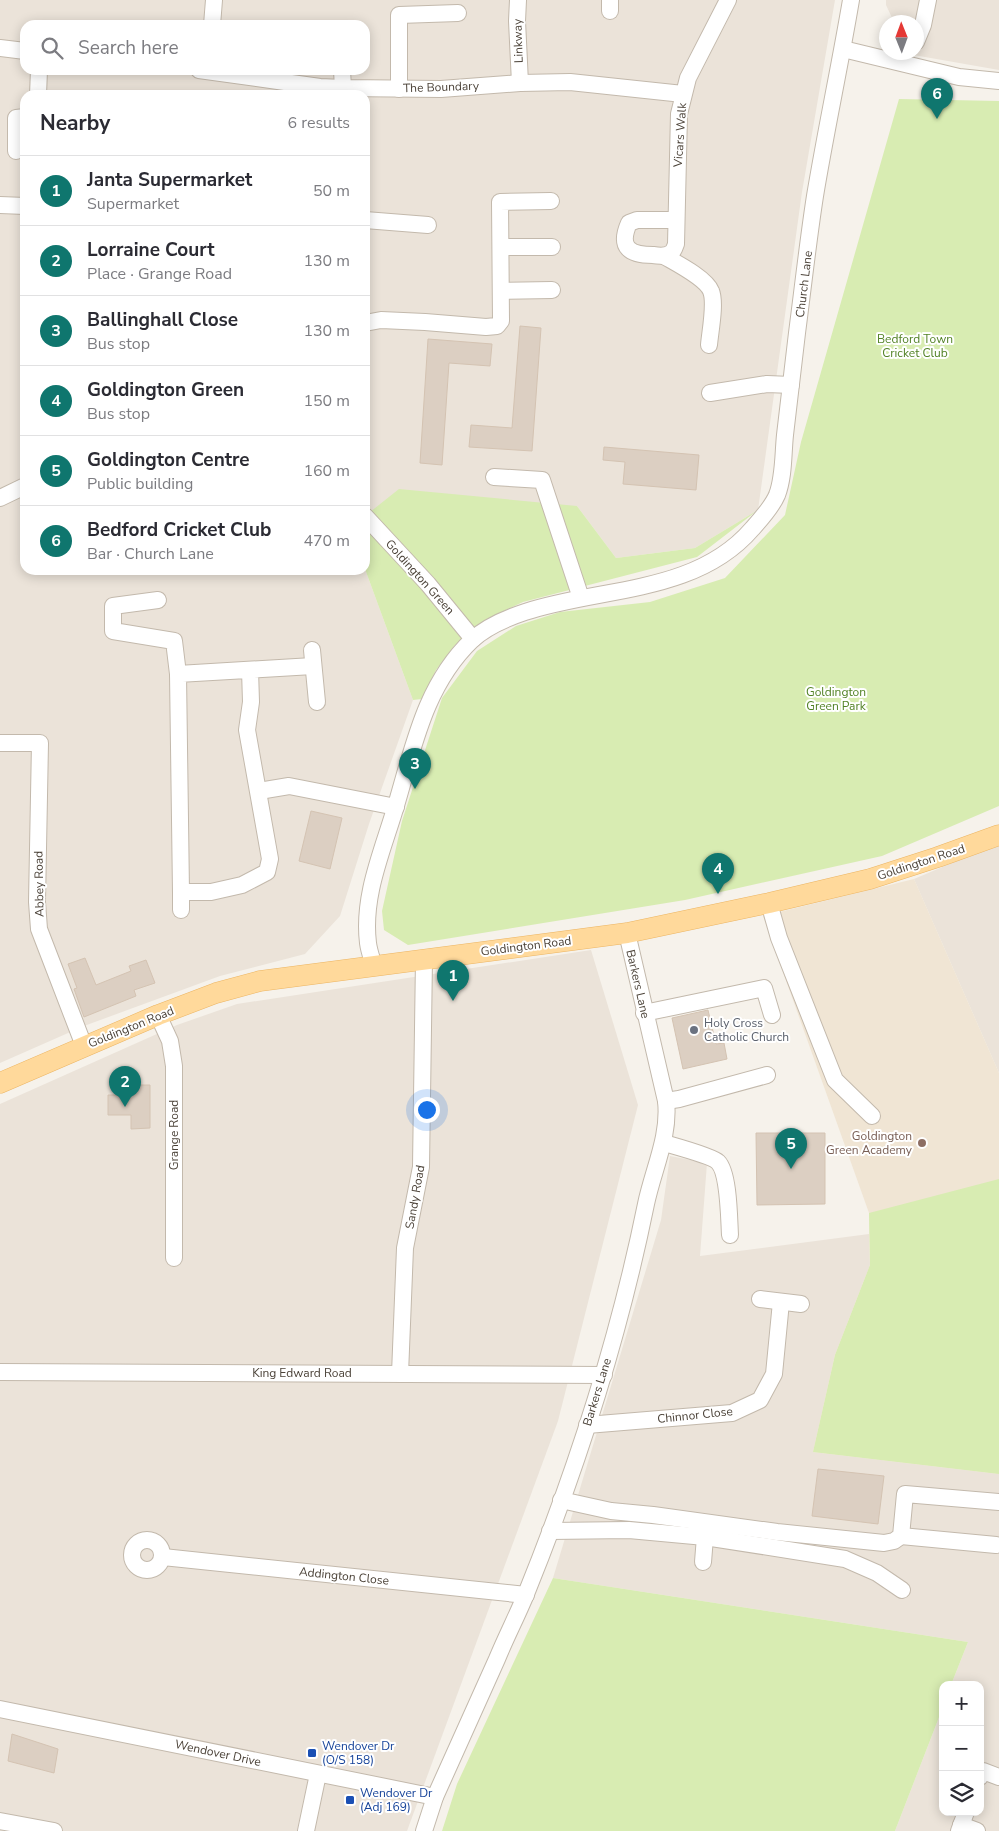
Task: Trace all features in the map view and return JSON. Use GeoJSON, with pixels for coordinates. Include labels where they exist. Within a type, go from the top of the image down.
{"type":"FeatureCollection","features":[{"type":"Feature","properties":{"kind":"main road","name":"Goldington Road"},"geometry":{"type":"LineString","coordinates":[[0,1082],[158,1015],[216,993],[260,982],[626,933],[769,903],[870,878],[938,857],[999,835]]}},
{"type":"Feature","properties":{"kind":"street"},"geometry":{"type":"LineString","coordinates":[[212,20],[214,0]]}},
{"type":"Feature","properties":{"kind":"street","name":"Linkway"},"geometry":{"type":"LineString","coordinates":[[518,0],[517,21],[520,83]]}},
{"type":"Feature","properties":{"kind":"street","name":"Vicars Walk"},"geometry":{"type":"LineString","coordinates":[[664,256],[672,252],[676,244],[679,114],[683,94],[688,78],[728,0]]}},
{"type":"Feature","properties":{"kind":"street","name":"Church Lane"},"geometry":{"type":"LineString","coordinates":[[581,598],[667,580],[707,565],[741,542],[763,516],[777,495],[781,479],[815,197],[851,0]]}},
{"type":"Feature","properties":{"kind":"street"},"geometry":{"type":"LineString","coordinates":[[924,24],[928,0]]}},
{"type":"Feature","properties":{"kind":"street"},"geometry":{"type":"LineString","coordinates":[[399,89],[399,15],[458,13]]}},
{"type":"Feature","properties":{"kind":"street"},"geometry":{"type":"LineString","coordinates":[[0,48],[20,51]]}},
{"type":"Feature","properties":{"kind":"street"},"geometry":{"type":"LineString","coordinates":[[843,49],[879,54]]}},
{"type":"Feature","properties":{"kind":"street"},"geometry":{"type":"LineString","coordinates":[[915,60],[960,77],[999,81]]}},
{"type":"Feature","properties":{"kind":"street"},"geometry":{"type":"LineString","coordinates":[[38,90],[39,75]]}},
{"type":"Feature","properties":{"kind":"street","name":"The Boundary"},"geometry":{"type":"LineString","coordinates":[[228,75],[288,89],[441,89],[520,83],[570,82],[683,94]]}},
{"type":"Feature","properties":{"kind":"street"},"geometry":{"type":"LineString","coordinates":[[342,75],[343,88]]}},
{"type":"Feature","properties":{"kind":"street"},"geometry":{"type":"LineString","coordinates":[[16,151],[16,118],[20,118]]}},
{"type":"Feature","properties":{"kind":"street"},"geometry":{"type":"LineString","coordinates":[[370,321],[381,320],[486,327],[496,326],[501,321],[500,202],[551,201]]}},
{"type":"Feature","properties":{"kind":"street"},"geometry":{"type":"LineString","coordinates":[[0,205],[20,206]]}},
{"type":"Feature","properties":{"kind":"street"},"geometry":{"type":"LineString","coordinates":[[370,220],[428,225]]}},
{"type":"Feature","properties":{"kind":"street"},"geometry":{"type":"LineString","coordinates":[[676,220],[637,220],[629,223],[626,231],[626,244],[631,252],[637,255],[664,256],[703,280],[711,290],[712,304],[709,345]]}},
{"type":"Feature","properties":{"kind":"street"},"geometry":{"type":"LineString","coordinates":[[500,247],[552,247]]}},
{"type":"Feature","properties":{"kind":"street"},"geometry":{"type":"LineString","coordinates":[[501,292],[552,290]]}},
{"type":"Feature","properties":{"kind":"street"},"geometry":{"type":"LineString","coordinates":[[710,393],[767,384],[791,385]]}},
{"type":"Feature","properties":{"kind":"street"},"geometry":{"type":"LineString","coordinates":[[374,966],[368,942],[369,904],[376,868],[415,740],[431,695],[451,664],[474,638],[507,618],[542,606],[581,598],[542,480],[494,477]]}},
{"type":"Feature","properties":{"kind":"street"},"geometry":{"type":"LineString","coordinates":[[0,498],[20,488]]}},
{"type":"Feature","properties":{"kind":"street","name":"Goldington Green"},"geometry":{"type":"LineString","coordinates":[[370,521],[428,584],[474,638]]}},
{"type":"Feature","properties":{"kind":"street"},"geometry":{"type":"LineString","coordinates":[[158,600],[113,606],[113,631],[174,641],[178,674],[181,910]]}},
{"type":"Feature","properties":{"kind":"street"},"geometry":{"type":"LineString","coordinates":[[178,674],[250,670],[313,658],[317,702]]}},
{"type":"Feature","properties":{"kind":"street"},"geometry":{"type":"LineString","coordinates":[[181,892],[212,892],[242,885],[266,872],[270,859],[247,730],[251,702],[250,670]]}},
{"type":"Feature","properties":{"kind":"street","name":"Abbey Road"},"geometry":{"type":"LineString","coordinates":[[0,743],[40,743],[37,902],[40,929],[84,1046]]}},
{"type":"Feature","properties":{"kind":"street"},"geometry":{"type":"LineString","coordinates":[[259,790],[289,786],[396,807]]}},
{"type":"Feature","properties":{"kind":"street"},"geometry":{"type":"LineString","coordinates":[[769,903],[779,938],[835,1080],[872,1116]]}},
{"type":"Feature","properties":{"kind":"street","name":"Barkers Lane"},"geometry":{"type":"LineString","coordinates":[[424,1831],[435,1797],[526,1595],[587,1426],[604,1375],[636,1252],[651,1180],[664,1143],[667,1114],[666,1101],[626,933]]}},
{"type":"Feature","properties":{"kind":"street","name":"Sandy Road"},"geometry":{"type":"LineString","coordinates":[[400,1374],[405,1248],[421,1167],[424,960]]}},
{"type":"Feature","properties":{"kind":"street"},"geometry":{"type":"LineString","coordinates":[[644,1013],[764,988],[772,1016]]}},
{"type":"Feature","properties":{"kind":"street","name":"Grange Road"},"geometry":{"type":"LineString","coordinates":[[158,1015],[170,1041],[174,1066],[174,1258]]}},
{"type":"Feature","properties":{"kind":"street"},"geometry":{"type":"LineString","coordinates":[[666,1101],[767,1075]]}},
{"type":"Feature","properties":{"kind":"street"},"geometry":{"type":"LineString","coordinates":[[664,1143],[696,1152],[718,1162],[724,1173],[730,1235]]}},
{"type":"Feature","properties":{"kind":"street"},"geometry":{"type":"LineString","coordinates":[[760,1299],[801,1304]]}},
{"type":"Feature","properties":{"kind":"street","name":"Chinnor Close"},"geometry":{"type":"LineString","coordinates":[[587,1426],[732,1413],[760,1400],[774,1374],[781,1302]]}},
{"type":"Feature","properties":{"kind":"street","name":"King Edward Road"},"geometry":{"type":"LineString","coordinates":[[0,1372],[604,1375]]}},
{"type":"Feature","properties":{"kind":"street"},"geometry":{"type":"LineString","coordinates":[[901,1536],[905,1494],[999,1502]]}},
{"type":"Feature","properties":{"kind":"street"},"geometry":{"type":"LineString","coordinates":[[561,1500],[610,1511],[777,1532],[884,1542],[894,1541],[901,1536],[996,1545]]}},
{"type":"Feature","properties":{"kind":"street"},"geometry":{"type":"LineString","coordinates":[[550,1531],[629,1530],[705,1537],[845,1559],[877,1573],[902,1590]]}},
{"type":"Feature","properties":{"kind":"street"},"geometry":{"type":"LineString","coordinates":[[704,1562],[705,1537]]}},
{"type":"Feature","properties":{"kind":"street","name":"Addington Close"},"geometry":{"type":"LineString","coordinates":[[163,1557],[526,1595]]}},
{"type":"Feature","properties":{"kind":"street","name":"Wendover Drive"},"geometry":{"type":"LineString","coordinates":[[0,1709],[435,1797]]}},
{"type":"Feature","properties":{"kind":"street"},"geometry":{"type":"LineString","coordinates":[[984,1771],[999,1777]]}},
{"type":"Feature","properties":{"kind":"street"},"geometry":{"type":"LineString","coordinates":[[306,1831],[318,1774]]}},
{"type":"Feature","properties":{"kind":"street"},"geometry":{"type":"LineString","coordinates":[[0,1821],[54,1831]]}},
{"type":"Feature","properties":{"kind":"shaded area"},"geometry":{"type":"Polygon","coordinates":[[[0,0],[835,0],[802,192],[758,510],[695,548],[616,558],[577,506],[370,516],[370,90],[20,90],[20,575],[367,575],[413,700],[369,824],[340,916],[305,954],[220,976],[84,1026],[0,1063],[0,0]]]}},
{"type":"Feature","properties":{"kind":"shaded area"},"geometry":{"type":"Polygon","coordinates":[[[886,0],[999,0],[999,70],[924,57],[924,15],[891,15],[886,0]]]}},
{"type":"Feature","properties":{"kind":"shaded area"},"geometry":{"type":"Polygon","coordinates":[[[999,843],[999,1073],[914,879],[999,843]]]}},
{"type":"Feature","properties":{"kind":"shaded area","name":"Goldington Green Academy"},"geometry":{"type":"Polygon","coordinates":[[[914,879],[999,1073],[999,1474],[813,1452],[835,1355],[870,1265],[869,1213],[763,916],[914,879]]]}},
{"type":"Feature","properties":{"kind":"shaded area"},"geometry":{"type":"Polygon","coordinates":[[[591,950],[638,1105],[558,1421],[407,1831],[0,1831],[0,1104],[177,1025],[237,1004],[591,950]]]}},
{"type":"Feature","properties":{"kind":"shaded area"},"geometry":{"type":"Polygon","coordinates":[[[670,1156],[707,1163],[700,1256],[869,1234],[870,1265],[835,1355],[813,1452],[999,1474],[999,1831],[895,1831],[939,1717],[939,1816],[984,1816],[984,1681],[953,1681],[968,1642],[553,1578],[661,1220],[670,1156]]]}},
{"type":"Feature","properties":{"kind":"green space","name":"Goldington Green Park"},"geometry":{"type":"Polygon","coordinates":[[[899,99],[999,101],[999,806],[882,856],[685,900],[408,945],[384,930],[382,911],[402,821],[442,698],[477,651],[516,626],[560,612],[650,602],[725,578],[785,515],[801,442],[899,99]]]}},
{"type":"Feature","properties":{"kind":"green space"},"geometry":{"type":"Polygon","coordinates":[[[399,489],[577,506],[616,558],[695,548],[758,510],[697,557],[523,602],[491,617],[455,645],[436,670],[422,699],[413,700],[367,575],[370,575],[370,512],[399,489]]]}},
{"type":"Feature","properties":{"kind":"green space"},"geometry":{"type":"Polygon","coordinates":[[[999,1179],[999,1474],[813,1452],[835,1355],[870,1265],[869,1213],[999,1179]]]}},
{"type":"Feature","properties":{"kind":"green space"},"geometry":{"type":"Polygon","coordinates":[[[553,1578],[968,1642],[953,1681],[939,1681],[939,1717],[895,1831],[442,1831],[457,1784],[553,1578]]]}},
{"type":"Feature","properties":{"kind":"building"},"geometry":{"type":"Polygon","coordinates":[[[520,326],[541,328],[532,451],[469,447],[471,425],[512,428],[520,326]]]}},
{"type":"Feature","properties":{"kind":"building"},"geometry":{"type":"Polygon","coordinates":[[[428,339],[492,344],[490,366],[449,363],[442,465],[420,463],[428,339]]]}},
{"type":"Feature","properties":{"kind":"building"},"geometry":{"type":"Polygon","coordinates":[[[604,447],[699,455],[696,490],[623,484],[625,462],[603,460],[604,447]]]}},
{"type":"Feature","properties":{"kind":"building"},"geometry":{"type":"Polygon","coordinates":[[[311,811],[342,818],[330,869],[299,861],[311,811]]]}},
{"type":"Feature","properties":{"kind":"building"},"geometry":{"type":"Polygon","coordinates":[[[85,958],[96,985],[131,971],[129,966],[146,960],[155,983],[134,990],[136,996],[84,1017],[74,989],[77,988],[68,964],[85,958]]]}},
{"type":"Feature","properties":{"kind":"building","name":"Holy Cross Catholic Church"},"geometry":{"type":"Polygon","coordinates":[[[708,1010],[716,1044],[724,1043],[727,1059],[683,1069],[672,1018],[708,1010]]]}},
{"type":"Feature","properties":{"kind":"building"},"geometry":{"type":"Polygon","coordinates":[[[131,1085],[150,1085],[150,1128],[131,1129],[131,1115],[108,1115],[108,1095],[131,1093],[131,1085]]]}},
{"type":"Feature","properties":{"kind":"building"},"geometry":{"type":"Polygon","coordinates":[[[756,1133],[825,1133],[825,1204],[757,1205],[756,1133]]]}},
{"type":"Feature","properties":{"kind":"building"},"geometry":{"type":"Polygon","coordinates":[[[818,1469],[884,1476],[878,1524],[812,1516],[818,1469]]]}},
{"type":"Feature","properties":{"kind":"building"},"geometry":{"type":"Polygon","coordinates":[[[12,1734],[58,1749],[54,1773],[8,1761],[12,1734]]]}},
{"type":"Feature","properties":{"kind":"place","name":"Bedford Cricket Club"},"geometry":{"type":"Point","coordinates":[937,119]}},
{"type":"Feature","properties":{"kind":"place","name":"Ballinghall Close"},"geometry":{"type":"Point","coordinates":[415,789]}},
{"type":"Feature","properties":{"kind":"place","name":"Goldington Green"},"geometry":{"type":"Point","coordinates":[718,894]}},
{"type":"Feature","properties":{"kind":"place","name":"Janta Supermarket"},"geometry":{"type":"Point","coordinates":[453,1001]}},
{"type":"Feature","properties":{"kind":"place","name":"Holy Cross Catholic Church"},"geometry":{"type":"Point","coordinates":[694,1030]}},
{"type":"Feature","properties":{"kind":"place","name":"Lorraine Court"},"geometry":{"type":"Point","coordinates":[125,1107]}},
{"type":"Feature","properties":{"kind":"place","name":"Goldington Green Academy"},"geometry":{"type":"Point","coordinates":[922,1143]}},
{"type":"Feature","properties":{"kind":"place","name":"Goldington Centre"},"geometry":{"type":"Point","coordinates":[791,1169]}},
{"type":"Feature","properties":{"kind":"place","name":"Wendover Dr (O/S 158)"},"geometry":{"type":"Point","coordinates":[312,1753]}},
{"type":"Feature","properties":{"kind":"place","name":"Wendover Dr (Adj 169)"},"geometry":{"type":"Point","coordinates":[350,1800]}},
{"type":"Feature","properties":{"kind":"park label","name":"Bedford Town Cricket Club"},"geometry":{"type":"Point","coordinates":[915,346]}}]}
